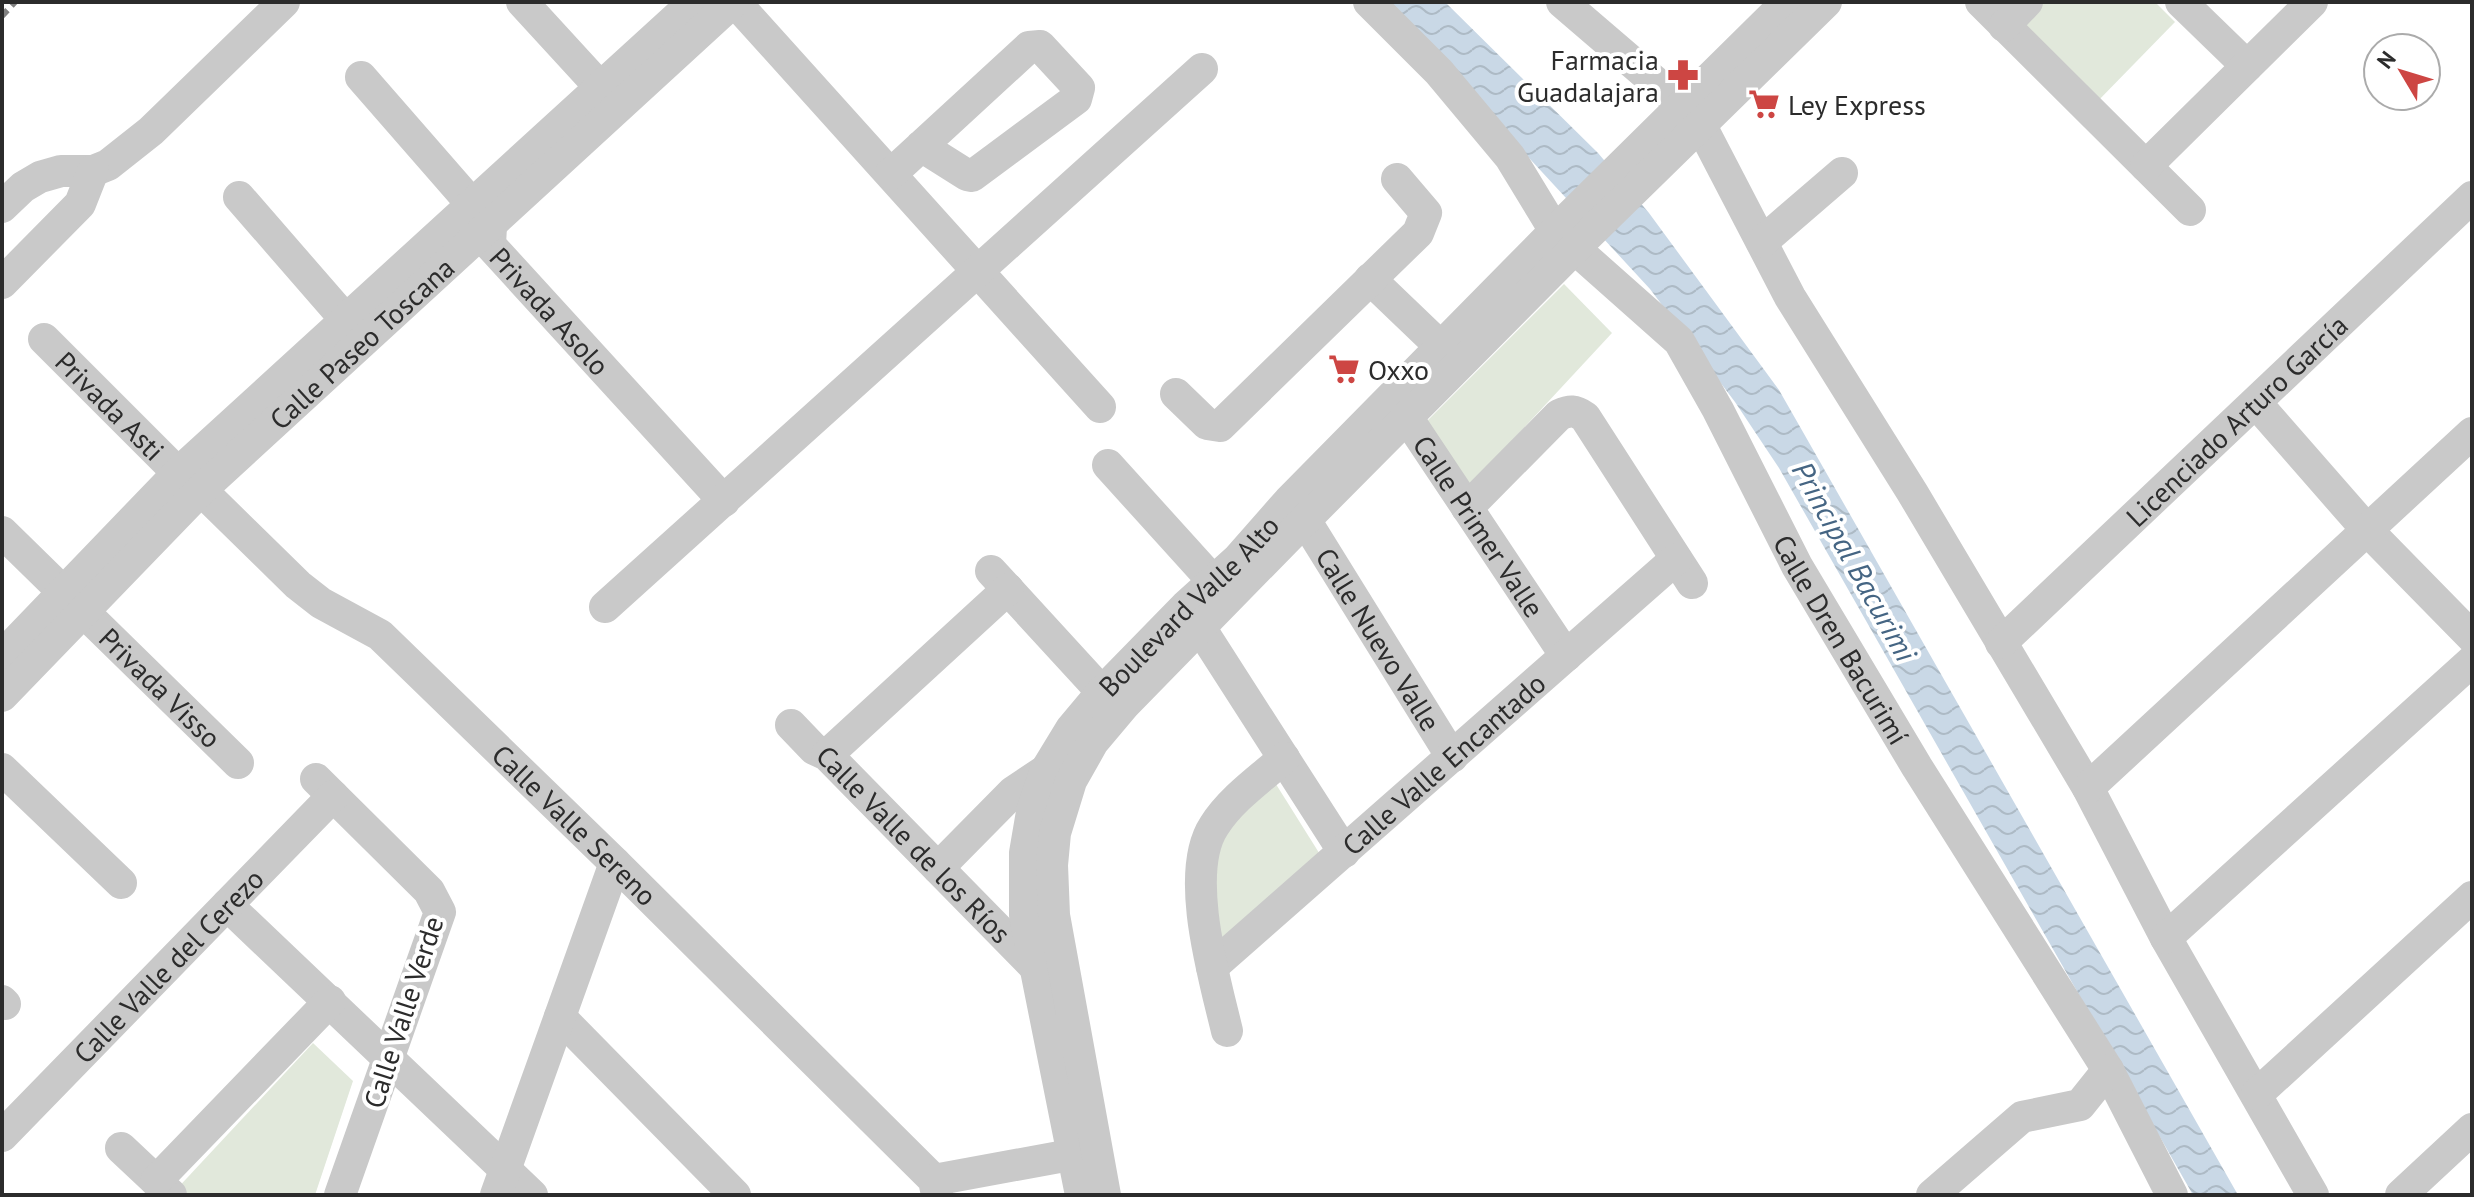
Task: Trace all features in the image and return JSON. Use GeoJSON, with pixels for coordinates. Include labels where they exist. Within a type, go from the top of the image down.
{"type":"FeatureCollection","features":[{"type":"Feature","properties":{"kind":"street"},"geometry":{"type":"LineString","coordinates":[[2,207],[23,187],[40,177],[61,171],[93,171],[108,165],[151,131],[284,2]]}},
{"type":"Feature","properties":{"kind":"street"},"geometry":{"type":"LineString","coordinates":[[522,2],[600,87]]}},
{"type":"Feature","properties":{"kind":"street","name":"Calle Paseo Toscana"},"geometry":{"type":"LineString","coordinates":[[2,696],[73,602],[346,320],[481,216],[600,87],[694,2]]}},
{"type":"Feature","properties":{"kind":"street"},"geometry":{"type":"LineString","coordinates":[[734,2],[1100,407]]}},
{"type":"Feature","properties":{"kind":"street","name":"Calle Paseo Toscana"},"geometry":{"type":"LineString","coordinates":[[189,482],[481,216],[734,2]]}},
{"type":"Feature","properties":{"kind":"street","name":"Calle Dren Bacurimí"},"geometry":{"type":"LineString","coordinates":[[1369,2],[1439,72],[1571,234],[1679,341],[1718,410],[1797,566],[1917,767],[2108,1070],[2172,1195]]}},
{"type":"Feature","properties":{"kind":"street"},"geometry":{"type":"LineString","coordinates":[[1562,2],[1691,115],[1790,297],[1912,492],[2088,788],[2166,938],[2313,1195]]}},
{"type":"Feature","properties":{"kind":"street"},"geometry":{"type":"LineString","coordinates":[[1691,115],[1787,2]]}},
{"type":"Feature","properties":{"kind":"street"},"geometry":{"type":"LineString","coordinates":[[1691,115],[1826,2]]}},
{"type":"Feature","properties":{"kind":"street"},"geometry":{"type":"LineString","coordinates":[[1981,2],[2190,210]]}},
{"type":"Feature","properties":{"kind":"street"},"geometry":{"type":"LineString","coordinates":[[2004,26],[2027,2]]}},
{"type":"Feature","properties":{"kind":"street"},"geometry":{"type":"LineString","coordinates":[[2181,2],[2247,66]]}},
{"type":"Feature","properties":{"kind":"street"},"geometry":{"type":"LineString","coordinates":[[2146,166],[2312,2]]}},
{"type":"Feature","properties":{"kind":"street"},"geometry":{"type":"LineString","coordinates":[[891,174],[921,146],[1033,46],[1040,46],[1079,88],[1076,99],[972,176],[921,146]]}},
{"type":"Feature","properties":{"kind":"street"},"geometry":{"type":"LineString","coordinates":[[605,607],[1202,69]]}},
{"type":"Feature","properties":{"kind":"street","name":"Privada Asolo"},"geometry":{"type":"LineString","coordinates":[[361,77],[481,216],[490,245],[724,501]]}},
{"type":"Feature","properties":{"kind":"street","name":"Boulevard Valle Alto"},"geometry":{"type":"LineString","coordinates":[[1105,1195],[1084,1153],[1034,966],[1025,915],[1025,853],[1032,812],[1046,770],[1071,729],[1102,692],[1305,520],[1400,407],[1691,115]]}},
{"type":"Feature","properties":{"kind":"street"},"geometry":{"type":"LineString","coordinates":[[2,283],[80,204],[93,171]]}},
{"type":"Feature","properties":{"kind":"street"},"geometry":{"type":"LineString","coordinates":[[1762,242],[1842,173]]}},
{"type":"Feature","properties":{"kind":"street"},"geometry":{"type":"LineString","coordinates":[[1176,394],[1207,424],[1220,426],[1418,233],[1426,213],[1397,179]]}},
{"type":"Feature","properties":{"kind":"street"},"geometry":{"type":"LineString","coordinates":[[239,197],[346,320]]}},
{"type":"Feature","properties":{"kind":"street","name":"Licenciado Arturo García"},"geometry":{"type":"LineString","coordinates":[[2001,643],[2472,197]]}},
{"type":"Feature","properties":{"kind":"street","name":"Boulevard Valle Alto"},"geometry":{"type":"LineString","coordinates":[[1081,1195],[1084,1153],[1054,915],[1052,865],[1055,833],[1071,781],[1093,742],[1194,617],[1213,581],[1237,560],[1289,501],[1400,407],[1441,347],[1571,234]]}},
{"type":"Feature","properties":{"kind":"street"},"geometry":{"type":"LineString","coordinates":[[1370,279],[1441,347]]}},
{"type":"Feature","properties":{"kind":"street","name":"Privada Asti"},"geometry":{"type":"LineString","coordinates":[[44,339],[189,482]]}},
{"type":"Feature","properties":{"kind":"street"},"geometry":{"type":"LineString","coordinates":[[2256,403],[2368,531],[2472,637]]}},
{"type":"Feature","properties":{"kind":"street","name":"Calle Primer Valle"},"geometry":{"type":"LineString","coordinates":[[1400,407],[1566,656]]}},
{"type":"Feature","properties":{"kind":"street","name":"Calle Valle Encantado"},"geometry":{"type":"LineString","coordinates":[[1212,967],[1566,656],[1684,571],[1585,417],[1576,411],[1568,410],[1559,415],[1467,508]]}},
{"type":"Feature","properties":{"kind":"street"},"geometry":{"type":"LineString","coordinates":[[2088,788],[2472,433]]}},
{"type":"Feature","properties":{"kind":"street"},"geometry":{"type":"LineString","coordinates":[[1108,465],[1213,581]]}},
{"type":"Feature","properties":{"kind":"street","name":"Calle Valle Sereno"},"geometry":{"type":"LineString","coordinates":[[189,482],[298,585],[321,603],[380,635],[615,863],[936,1188],[1084,1153]]}},
{"type":"Feature","properties":{"kind":"street","name":"Calle Nuevo Valle"},"geometry":{"type":"LineString","coordinates":[[1305,520],[1452,757]]}},
{"type":"Feature","properties":{"kind":"street","name":"Privada Visso"},"geometry":{"type":"LineString","coordinates":[[2,532],[238,763]]}},
{"type":"Feature","properties":{"kind":"street"},"geometry":{"type":"LineString","coordinates":[[827,755],[1000,580],[1102,692]]}},
{"type":"Feature","properties":{"kind":"street","name":"Calle Paseo Toscana"},"geometry":{"type":"LineString","coordinates":[[2,656],[73,602]]}},
{"type":"Feature","properties":{"kind":"street"},"geometry":{"type":"LineString","coordinates":[[1194,617],[1344,852]]}},
{"type":"Feature","properties":{"kind":"street"},"geometry":{"type":"LineString","coordinates":[[2166,938],[2472,661]]}},
{"type":"Feature","properties":{"kind":"street","name":"Calle Valle de los Ríos"},"geometry":{"type":"LineString","coordinates":[[791,725],[814,749],[827,755],[1034,966]]}},
{"type":"Feature","properties":{"kind":"street"},"geometry":{"type":"LineString","coordinates":[[1227,1031],[1212,967],[1201,895],[1203,855],[1212,829],[1230,805],[1284,758]]}},
{"type":"Feature","properties":{"kind":"street"},"geometry":{"type":"LineString","coordinates":[[2,769],[121,883]]}},
{"type":"Feature","properties":{"kind":"street"},"geometry":{"type":"LineString","coordinates":[[938,868],[1013,792],[1046,770]]}},
{"type":"Feature","properties":{"kind":"street","name":"Calle Valle del Cerezo"},"geometry":{"type":"LineString","coordinates":[[2,1136],[227,905],[325,787]]}},
{"type":"Feature","properties":{"kind":"street","name":"Calle Valle Verde"},"geometry":{"type":"LineString","coordinates":[[325,787],[429,891],[440,912],[340,1195]]}},
{"type":"Feature","properties":{"kind":"street"},"geometry":{"type":"LineString","coordinates":[[501,1182],[615,863]]}},
{"type":"Feature","properties":{"kind":"street"},"geometry":{"type":"LineString","coordinates":[[2257,1094],[2472,897]]}},
{"type":"Feature","properties":{"kind":"street"},"geometry":{"type":"LineString","coordinates":[[227,905],[390,1057],[501,1182],[532,1195]]}},
{"type":"Feature","properties":{"kind":"street"},"geometry":{"type":"LineString","coordinates":[[121,1148],[163,1188],[330,1001]]}},
{"type":"Feature","properties":{"kind":"street"},"geometry":{"type":"LineString","coordinates":[[560,1017],[735,1195]]}},
{"type":"Feature","properties":{"kind":"street"},"geometry":{"type":"LineString","coordinates":[[2080,1105],[2108,1070]]}},
{"type":"Feature","properties":{"kind":"street"},"geometry":{"type":"LineString","coordinates":[[1932,1195],[2022,1117],[2080,1105],[2130,1112]]}},
{"type":"Feature","properties":{"kind":"street"},"geometry":{"type":"LineString","coordinates":[[2401,1195],[2472,1129]]}},
{"type":"Feature","properties":{"kind":"shaded area"},"geometry":{"type":"Polygon","coordinates":[[[2044,2],[2155,2],[2175,22],[2094,105],[2017,30],[2044,2]]]}},
{"type":"Feature","properties":{"kind":"shaded area"},"geometry":{"type":"Polygon","coordinates":[[[1564,284],[1612,333],[1467,489],[1425,423],[1564,284]]]}},
{"type":"Feature","properties":{"kind":"shaded area"},"geometry":{"type":"Polygon","coordinates":[[[1274,781],[1321,856],[1216,946],[1215,854],[1238,815],[1274,781]]]}},
{"type":"Feature","properties":{"kind":"shaded area"},"geometry":{"type":"Polygon","coordinates":[[[313,1043],[353,1081],[315,1195],[173,1193],[313,1043]]]}},
{"type":"Feature","properties":{"kind":"water","name":"Principal Bacurimi"},"geometry":{"type":"Polygon","coordinates":[[[1385,2],[1445,2],[1598,153],[1649,213],[1779,390],[2238,1195],[2193,1195],[1779,468],[1735,402],[1650,289],[1385,2]]]}},
{"type":"Feature","properties":{"kind":"railway"},"geometry":{"type":"LineString","coordinates":[[2,16],[15,2]]}},
{"type":"Feature","properties":{"kind":"place","name":"Farmacia Guadalajara"},"geometry":{"type":"Point","coordinates":[1683,75]}},
{"type":"Feature","properties":{"kind":"place","name":"Ley Express"},"geometry":{"type":"Point","coordinates":[1764,104]}},
{"type":"Feature","properties":{"kind":"place","name":"Oxxo"},"geometry":{"type":"Point","coordinates":[1344,369]}}]}
